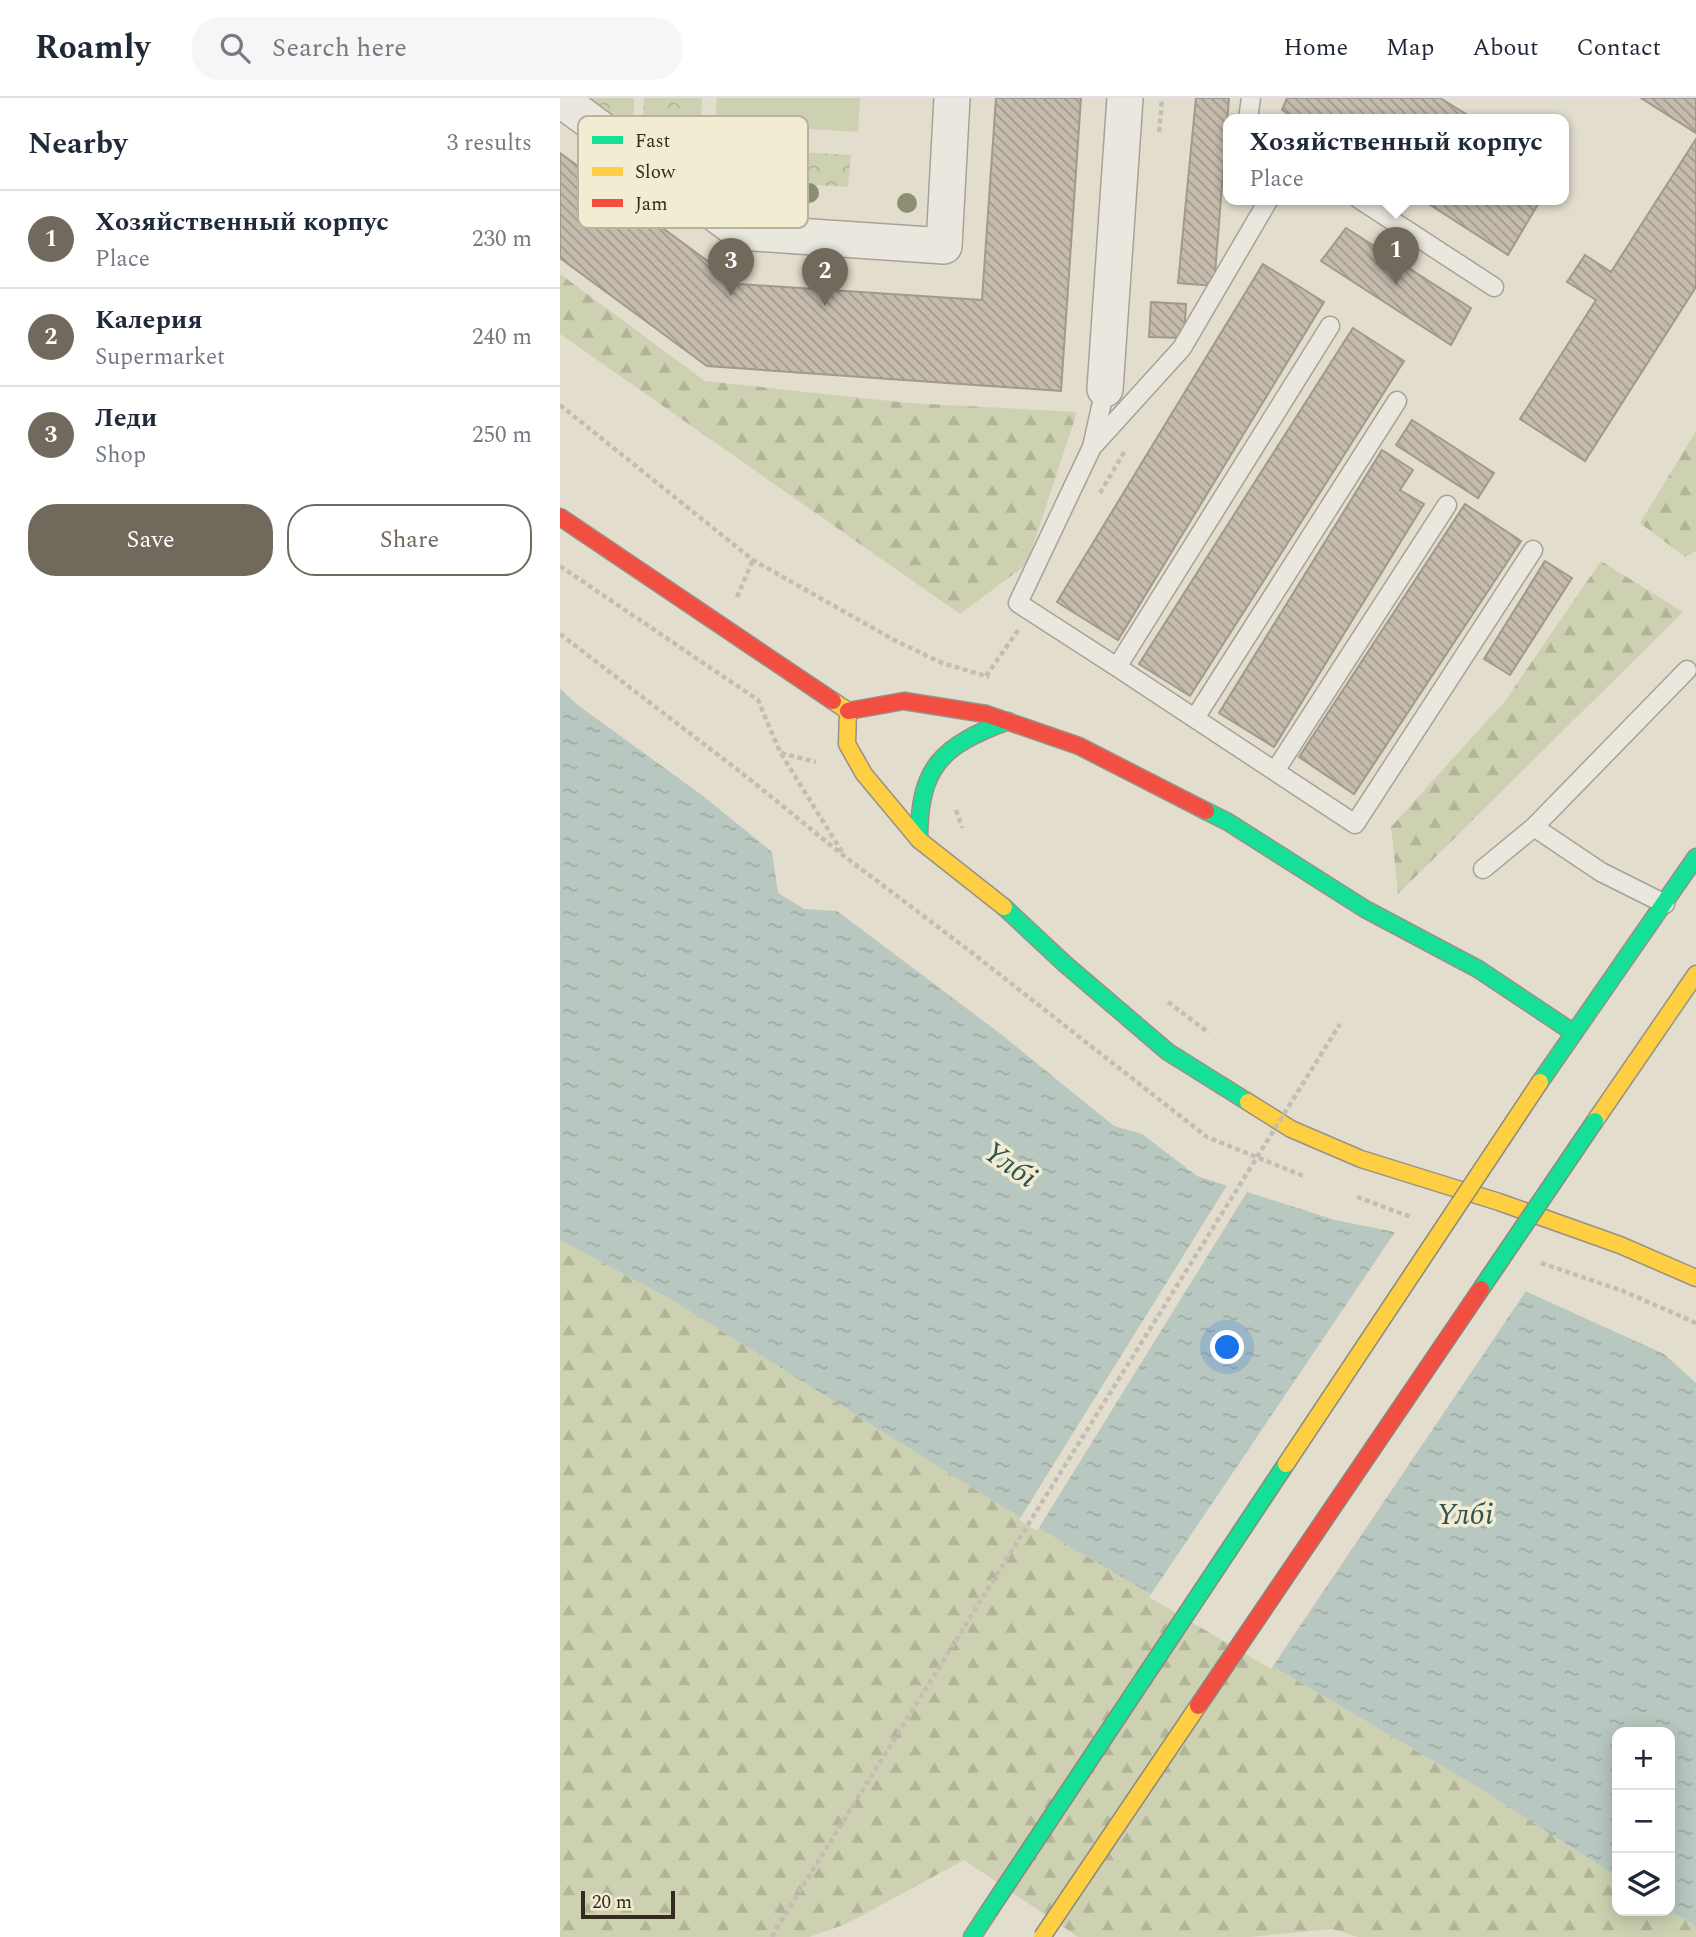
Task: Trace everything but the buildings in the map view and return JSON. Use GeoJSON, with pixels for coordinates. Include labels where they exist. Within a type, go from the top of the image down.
{"type":"FeatureCollection","features":[{"type":"Feature","properties":{"kind":"main road"},"geometry":{"type":"LineString","coordinates":[[560,517],[848,711],[904,701],[986,714],[1079,746],[1228,822],[1365,909],[1478,969],[1574,1034]]}},
{"type":"Feature","properties":{"kind":"main road"},"geometry":{"type":"LineString","coordinates":[[848,711],[847,744],[864,774],[919,840],[1014,915],[1065,964],[1168,1052],[1292,1129],[1361,1159],[1499,1202],[1620,1245],[1696,1278]]}},
{"type":"Feature","properties":{"kind":"main road"},"geometry":{"type":"LineString","coordinates":[[919,840],[918,813],[923,787],[936,763],[956,744],[979,730],[1008,721]]}},
{"type":"Feature","properties":{"kind":"main road"},"geometry":{"type":"LineString","coordinates":[[972,1937],[1539,1082],[1696,857]]}},
{"type":"Feature","properties":{"kind":"main road"},"geometry":{"type":"LineString","coordinates":[[1042,1937],[1696,974]]}},
{"type":"Feature","properties":{"kind":"main road"},"geometry":{"type":"LineString","coordinates":[[955,1937],[985,1916]]}},
{"type":"Feature","properties":{"kind":"street"},"geometry":{"type":"LineString","coordinates":[[735,228],[740,232],[944,246],[952,98]]}},
{"type":"Feature","properties":{"kind":"street"},"geometry":{"type":"LineString","coordinates":[[1104,389],[1125,98]]}},
{"type":"Feature","properties":{"kind":"street"},"geometry":{"type":"LineString","coordinates":[[560,99],[583,116]]}},
{"type":"Feature","properties":{"kind":"lane"},"geometry":{"type":"LineString","coordinates":[[1092,447],[1182,348],[1262,205]]}},
{"type":"Feature","properties":{"kind":"lane"},"geometry":{"type":"LineString","coordinates":[[1368,205],[1494,287]]}},
{"type":"Feature","properties":{"kind":"lane"},"geometry":{"type":"LineString","coordinates":[[1117,667],[1330,326]]}},
{"type":"Feature","properties":{"kind":"lane"},"geometry":{"type":"LineString","coordinates":[[1104,389],[1092,447],[1018,603],[1355,824],[1533,550]]}},
{"type":"Feature","properties":{"kind":"lane"},"geometry":{"type":"LineString","coordinates":[[1195,718],[1397,401]]}},
{"type":"Feature","properties":{"kind":"lane"},"geometry":{"type":"LineString","coordinates":[[1275,771],[1447,505]]}},
{"type":"Feature","properties":{"kind":"lane"},"geometry":{"type":"LineString","coordinates":[[1483,869],[1534,827],[1687,670]]}},
{"type":"Feature","properties":{"kind":"lane"},"geometry":{"type":"LineString","coordinates":[[1534,827],[1601,872],[1665,904]]}},
{"type":"Feature","properties":{"kind":"path"},"geometry":{"type":"LineString","coordinates":[[560,405],[752,560],[896,641],[942,663]]}},
{"type":"Feature","properties":{"kind":"path"},"geometry":{"type":"LineString","coordinates":[[560,566],[758,700],[780,752],[844,856]]}},
{"type":"Feature","properties":{"kind":"path"},"geometry":{"type":"LineString","coordinates":[[560,634],[1207,1137]]}},
{"type":"Feature","properties":{"kind":"path"},"geometry":{"type":"LineString","coordinates":[[954,805],[965,835]]}},
{"type":"Feature","properties":{"kind":"path"},"geometry":{"type":"LineString","coordinates":[[1160,996],[1215,1038]]}},
{"type":"Feature","properties":{"kind":"path"},"geometry":{"type":"LineString","coordinates":[[772,1937],[1340,1024]]}},
{"type":"Feature","properties":{"kind":"path"},"geometry":{"type":"LineString","coordinates":[[1295,1093],[1306,1101]]}},
{"type":"Feature","properties":{"kind":"green space"},"geometry":{"type":"Polygon","coordinates":[[[586,98],[634,98],[633,116],[605,116],[586,98]]]}},
{"type":"Feature","properties":{"kind":"green space"},"geometry":{"type":"Polygon","coordinates":[[[644,98],[702,98],[701,116],[643,116],[644,98]]]}},
{"type":"Feature","properties":{"kind":"green space"},"geometry":{"type":"Polygon","coordinates":[[[717,98],[860,98],[858,132],[808,129],[808,116],[716,116],[717,98]]]}},
{"type":"Feature","properties":{"kind":"green space"},"geometry":{"type":"Polygon","coordinates":[[[808,152],[851,155],[848,187],[808,185],[808,152]]]}},
{"type":"Feature","properties":{"kind":"green space"},"geometry":{"type":"Polygon","coordinates":[[[560,274],[705,381],[909,403],[1077,412],[1027,564],[960,614],[560,334],[560,274]]]}},
{"type":"Feature","properties":{"kind":"green space"},"geometry":{"type":"Polygon","coordinates":[[[1696,431],[1696,551],[1685,557],[1640,523],[1696,431]]]}},
{"type":"Feature","properties":{"kind":"green space"},"geometry":{"type":"Polygon","coordinates":[[[1601,561],[1683,612],[1398,894],[1391,827],[1505,701],[1601,561]]]}},
{"type":"Feature","properties":{"kind":"green space"},"geometry":{"type":"Polygon","coordinates":[[[560,1240],[672,1300],[998,1504],[1481,1789],[1612,1874],[1612,1916],[1675,1916],[1675,1913],[1696,1927],[1696,1937],[1358,1937],[1332,1929],[1249,1937],[1078,1937],[964,1860],[846,1924],[809,1937],[560,1937],[560,1240]]]}},
{"type":"Feature","properties":{"kind":"water","name":"Үлбі"},"geometry":{"type":"Polygon","coordinates":[[[560,689],[579,706],[703,796],[772,852],[778,893],[804,909],[837,911],[1002,1035],[1114,1126],[1142,1134],[1197,1176],[1335,1220],[1395,1232],[1664,1354],[1696,1383],[1696,1927],[1675,1913],[1675,1727],[1612,1727],[1612,1874],[1481,1789],[998,1504],[672,1300],[560,1240],[560,689]]]}},
{"type":"Feature","properties":{"kind":"pier"},"geometry":{"type":"Polygon","coordinates":[[[1229,1182],[1249,1189],[1037,1531],[1019,1520],[1229,1182]]]}},
{"type":"Feature","properties":{"kind":"pier"},"geometry":{"type":"Polygon","coordinates":[[[1397,1229],[1528,1288],[1271,1669],[1149,1597],[1397,1229]]]}},
{"type":"Feature","properties":{"kind":"traffic: fast"},"geometry":{"type":"LineString","coordinates":[[919,840],[923,794],[938,762],[966,740],[1008,721]]}},
{"type":"Feature","properties":{"kind":"traffic: fast"},"geometry":{"type":"LineString","coordinates":[[1206,811],[1228,822],[1365,909],[1478,969],[1574,1033]]}},
{"type":"Feature","properties":{"kind":"traffic: fast"},"geometry":{"type":"LineString","coordinates":[[1540,1082],[1696,857]]}},
{"type":"Feature","properties":{"kind":"traffic: fast"},"geometry":{"type":"LineString","coordinates":[[1004,907],[1065,964],[1168,1052],[1248,1102]]}},
{"type":"Feature","properties":{"kind":"traffic: fast"},"geometry":{"type":"LineString","coordinates":[[1481,1289],[1595,1121]]}},
{"type":"Feature","properties":{"kind":"traffic: fast"},"geometry":{"type":"LineString","coordinates":[[989,1911],[1286,1464]]}},
{"type":"Feature","properties":{"kind":"traffic: fast"},"geometry":{"type":"LineString","coordinates":[[972,1937],[989,1911]]}},
{"type":"Feature","properties":{"kind":"traffic: slow"},"geometry":{"type":"LineString","coordinates":[[833,701],[848,711],[847,744],[864,774],[919,840],[1004,907]]}},
{"type":"Feature","properties":{"kind":"traffic: slow"},"geometry":{"type":"LineString","coordinates":[[1595,1121],[1696,974]]}},
{"type":"Feature","properties":{"kind":"traffic: slow"},"geometry":{"type":"LineString","coordinates":[[1286,1464],[1540,1082]]}},
{"type":"Feature","properties":{"kind":"traffic: slow"},"geometry":{"type":"LineString","coordinates":[[1248,1102],[1291,1129],[1361,1159],[1499,1202],[1620,1245],[1696,1278]]}},
{"type":"Feature","properties":{"kind":"traffic: slow"},"geometry":{"type":"LineString","coordinates":[[1042,1937],[1198,1706]]}},
{"type":"Feature","properties":{"kind":"traffic: jam"},"geometry":{"type":"LineString","coordinates":[[560,517],[833,701]]}},
{"type":"Feature","properties":{"kind":"traffic: jam"},"geometry":{"type":"LineString","coordinates":[[848,711],[904,701],[986,714],[1079,746],[1206,811]]}},
{"type":"Feature","properties":{"kind":"traffic: jam"},"geometry":{"type":"LineString","coordinates":[[1198,1706],[1481,1289]]}},
{"type":"Feature","properties":{"kind":"place","name":"Хозяйственный корпус"},"geometry":{"type":"Point","coordinates":[1396,285]}},
{"type":"Feature","properties":{"kind":"place","name":"Леди"},"geometry":{"type":"Point","coordinates":[731,296]}},
{"type":"Feature","properties":{"kind":"place","name":"Калерия"},"geometry":{"type":"Point","coordinates":[825,306]}}]}
